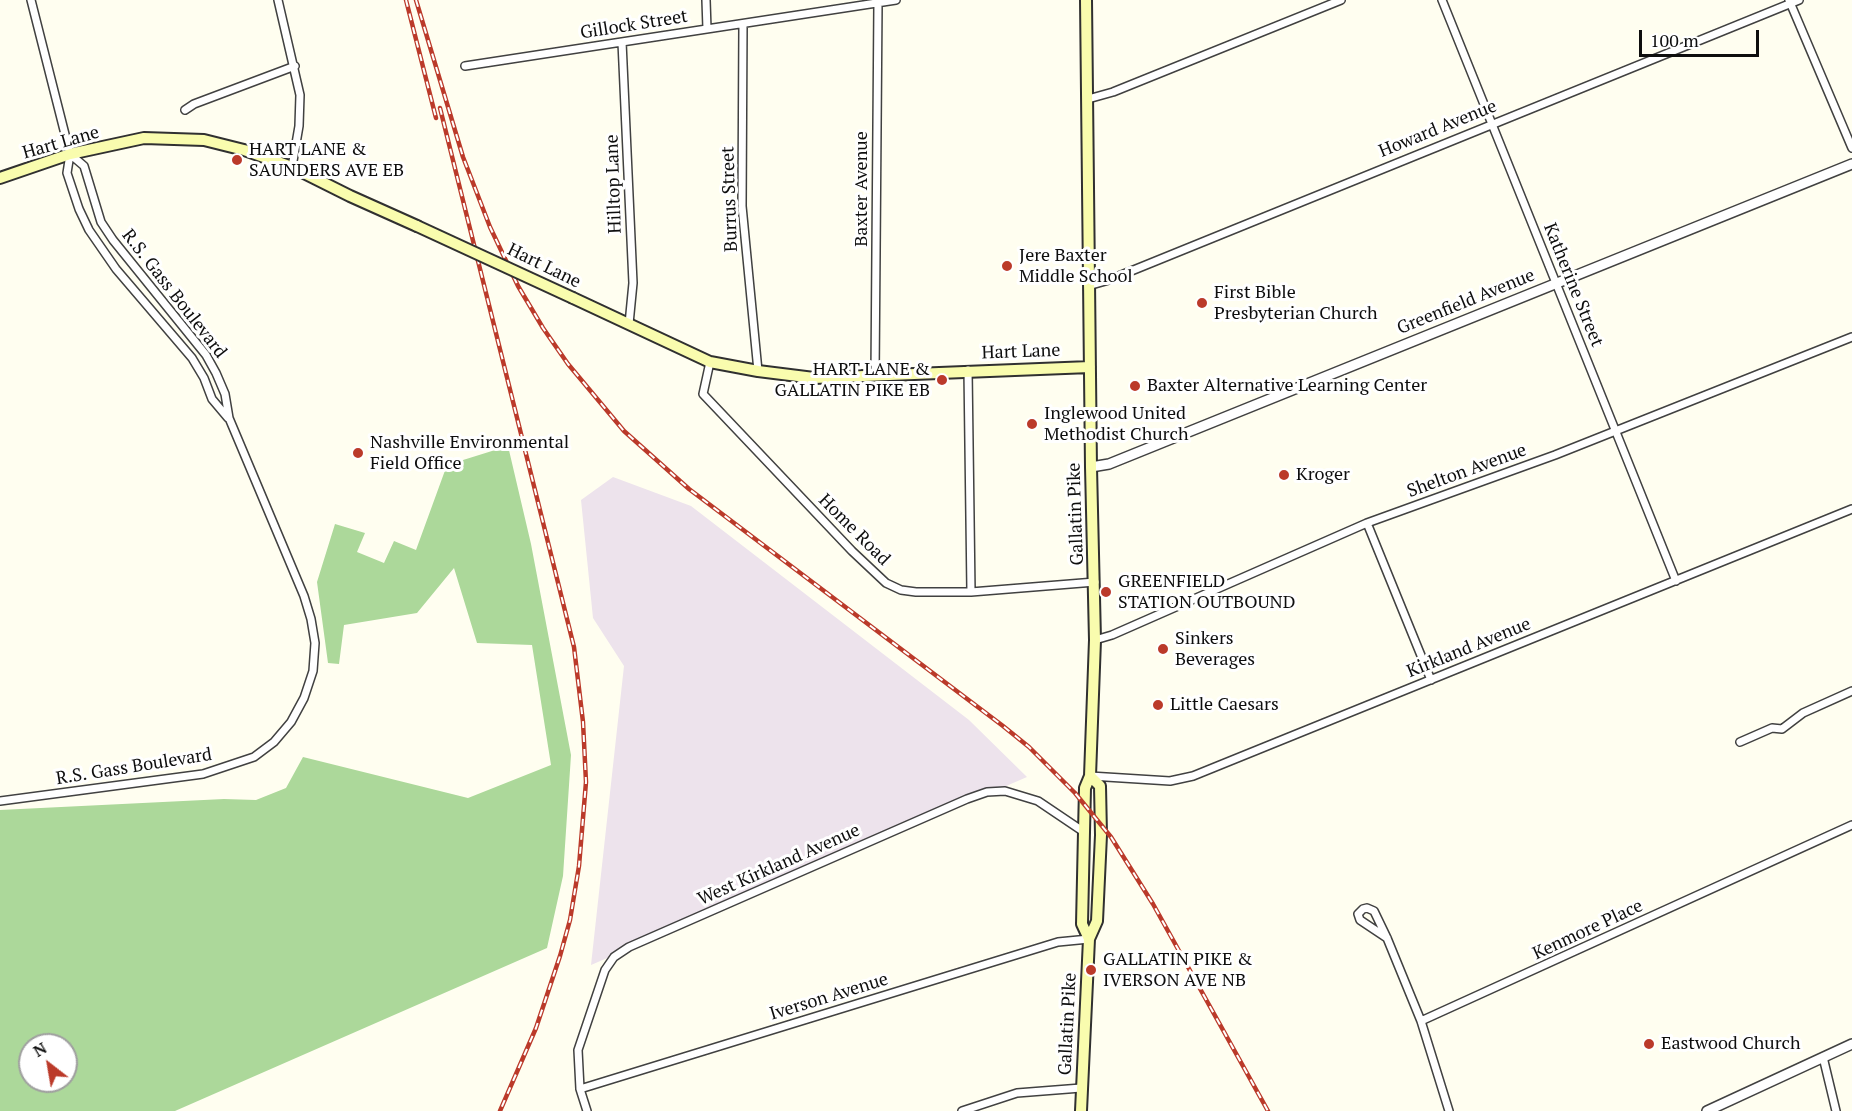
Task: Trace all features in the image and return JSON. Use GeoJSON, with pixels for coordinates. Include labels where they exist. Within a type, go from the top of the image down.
{"type":"FeatureCollection","features":[{"type":"Feature","properties":{"kind":"main road","name":"Gallatin Pike"},"geometry":{"type":"LineString","coordinates":[[1086,0],[1088,286],[1095,582],[1090,776],[1085,788],[1082,924],[1089,939]]}},
{"type":"Feature","properties":{"kind":"main road","name":"Hart Lane"},"geometry":{"type":"LineString","coordinates":[[0,178],[70,154],[144,138],[204,140],[244,150],[292,167],[710,362],[814,378],[968,370],[1090,367]]}},
{"type":"Feature","properties":{"kind":"main road","name":"Gallatin Pike"},"geometry":{"type":"LineString","coordinates":[[1081,1111],[1089,939],[1097,921],[1101,835],[1100,786],[1090,776]]}},
{"type":"Feature","properties":{"kind":"street"},"geometry":{"type":"LineString","coordinates":[[31,0],[70,154]]}},
{"type":"Feature","properties":{"kind":"street"},"geometry":{"type":"LineString","coordinates":[[278,0],[300,95],[299,126],[292,167]]}},
{"type":"Feature","properties":{"kind":"street"},"geometry":{"type":"LineString","coordinates":[[706,0],[707,29]]}},
{"type":"Feature","properties":{"kind":"street","name":"Gillock Street"},"geometry":{"type":"LineString","coordinates":[[465,66],[891,0]]}},
{"type":"Feature","properties":{"kind":"street"},"geometry":{"type":"LineString","coordinates":[[1088,99],[1113,92],[1341,0]]}},
{"type":"Feature","properties":{"kind":"street","name":"Katherine Street"},"geometry":{"type":"LineString","coordinates":[[1442,0],[1676,581]]}},
{"type":"Feature","properties":{"kind":"street","name":"Howard Avenue"},"geometry":{"type":"LineString","coordinates":[[1088,286],[1109,280],[1789,2],[1799,0]]}},
{"type":"Feature","properties":{"kind":"street"},"geometry":{"type":"LineString","coordinates":[[1789,2],[1852,148]]}},
{"type":"Feature","properties":{"kind":"street","name":"Baxter Avenue"},"geometry":{"type":"LineString","coordinates":[[875,375],[878,3]]}},
{"type":"Feature","properties":{"kind":"street","name":"Burrus Street"},"geometry":{"type":"LineString","coordinates":[[743,24],[742,206],[759,371]]}},
{"type":"Feature","properties":{"kind":"street","name":"Hilltop Lane"},"geometry":{"type":"LineString","coordinates":[[622,42],[633,283],[629,324]]}},
{"type":"Feature","properties":{"kind":"street"},"geometry":{"type":"LineString","coordinates":[[186,110],[194,104],[295,66]]}},
{"type":"Feature","properties":{"kind":"street","name":"R.S. Gass Boulevard"},"geometry":{"type":"LineString","coordinates":[[70,154],[68,172],[79,209],[89,230],[116,269],[192,358],[204,378],[212,399],[229,418]]}},
{"type":"Feature","properties":{"kind":"street","name":"R.S. Gass Boulevard"},"geometry":{"type":"LineString","coordinates":[[0,801],[203,774],[254,757],[274,742],[291,722],[304,699],[313,671],[315,644],[304,596],[229,418],[225,394],[206,355],[112,240],[101,222],[84,166],[70,154]]}},
{"type":"Feature","properties":{"kind":"street","name":"Greenfield Avenue"},"geometry":{"type":"LineString","coordinates":[[1091,467],[1109,464],[1852,164]]}},
{"type":"Feature","properties":{"kind":"street","name":"Shelton Avenue"},"geometry":{"type":"LineString","coordinates":[[1095,640],[1112,635],[1367,523],[1615,432],[1852,338]]}},
{"type":"Feature","properties":{"kind":"street","name":"Home Road"},"geometry":{"type":"LineString","coordinates":[[710,362],[704,394],[867,567],[886,583],[901,590],[971,592],[1095,582]]}},
{"type":"Feature","properties":{"kind":"street"},"geometry":{"type":"LineString","coordinates":[[968,370],[971,592]]}},
{"type":"Feature","properties":{"kind":"street","name":"Kirkland Avenue"},"geometry":{"type":"LineString","coordinates":[[1090,776],[1170,781],[1193,776],[1852,509]]}},
{"type":"Feature","properties":{"kind":"street"},"geometry":{"type":"LineString","coordinates":[[1367,523],[1431,680]]}},
{"type":"Feature","properties":{"kind":"street"},"geometry":{"type":"LineString","coordinates":[[1740,742],[1772,728],[1782,729],[1803,713],[1852,691]]}},
{"type":"Feature","properties":{"kind":"street","name":"West Kirkland Avenue"},"geometry":{"type":"LineString","coordinates":[[587,1111],[580,1089],[578,1050],[605,970],[614,957],[628,947],[987,792],[1005,791],[1038,801],[1084,832]]}},
{"type":"Feature","properties":{"kind":"street","name":"Kenmore Place"},"geometry":{"type":"LineString","coordinates":[[1421,1021],[1852,825]]}},
{"type":"Feature","properties":{"kind":"street"},"geometry":{"type":"LineString","coordinates":[[1387,938],[1363,924],[1358,914],[1367,908],[1374,911],[1387,938],[1421,1021],[1449,1111]]}},
{"type":"Feature","properties":{"kind":"street","name":"Iverson Avenue"},"geometry":{"type":"LineString","coordinates":[[580,1089],[1058,942],[1089,939]]}},
{"type":"Feature","properties":{"kind":"street"},"geometry":{"type":"LineString","coordinates":[[1707,1111],[1852,1044]]}},
{"type":"Feature","properties":{"kind":"street"},"geometry":{"type":"LineString","coordinates":[[1823,1057],[1836,1111]]}},
{"type":"Feature","properties":{"kind":"street"},"geometry":{"type":"LineString","coordinates":[[962,1111],[1017,1093],[1081,1088]]}},
{"type":"Feature","properties":{"kind":"shaded area"},"geometry":{"type":"Polygon","coordinates":[[[613,477],[691,506],[969,720],[1027,777],[591,965],[624,666],[593,618],[581,500],[613,477]]]}},
{"type":"Feature","properties":{"kind":"green space"},"geometry":{"type":"Polygon","coordinates":[[[508,446],[531,544],[571,755],[563,876],[547,948],[175,1111],[0,1111],[0,810],[224,799],[256,800],[286,788],[303,757],[468,798],[551,765],[532,645],[477,643],[454,568],[417,613],[344,625],[339,664],[328,663],[317,582],[335,524],[365,533],[357,552],[384,563],[394,541],[416,550],[447,465],[508,446]]]}},
{"type":"Feature","properties":{"kind":"railway"},"geometry":{"type":"LineString","coordinates":[[406,0],[436,118]]}},
{"type":"Feature","properties":{"kind":"railway"},"geometry":{"type":"LineString","coordinates":[[416,0],[463,157],[490,227],[518,286],[568,364],[624,431],[689,489],[1003,726],[1029,747],[1075,793],[1111,837],[1153,904],[1268,1111]]}},
{"type":"Feature","properties":{"kind":"railway"},"geometry":{"type":"LineString","coordinates":[[440,108],[574,647],[583,722],[586,782],[579,866],[570,920],[536,1028],[500,1111]]}},
{"type":"Feature","properties":{"kind":"place","name":"HART LANE & SAUNDERS AVE EB"},"geometry":{"type":"Point","coordinates":[237,160]}},
{"type":"Feature","properties":{"kind":"place","name":"Jere Baxter Middle School"},"geometry":{"type":"Point","coordinates":[1007,266]}},
{"type":"Feature","properties":{"kind":"place","name":"First Bible Presbyterian Church"},"geometry":{"type":"Point","coordinates":[1202,303]}},
{"type":"Feature","properties":{"kind":"place","name":"HART LANE & GALLATIN PIKE EB"},"geometry":{"type":"Point","coordinates":[942,380]}},
{"type":"Feature","properties":{"kind":"place","name":"Baxter Alternative Learning Center"},"geometry":{"type":"Point","coordinates":[1135,386]}},
{"type":"Feature","properties":{"kind":"place","name":"Inglewood United Methodist Church"},"geometry":{"type":"Point","coordinates":[1032,424]}},
{"type":"Feature","properties":{"kind":"place","name":"Nashville Environmental Field Office"},"geometry":{"type":"Point","coordinates":[358,453]}},
{"type":"Feature","properties":{"kind":"place","name":"Kroger"},"geometry":{"type":"Point","coordinates":[1284,475]}},
{"type":"Feature","properties":{"kind":"place","name":"GREENFIELD STATION OUTBOUND"},"geometry":{"type":"Point","coordinates":[1106,592]}},
{"type":"Feature","properties":{"kind":"place","name":"Sinkers Beverages"},"geometry":{"type":"Point","coordinates":[1163,649]}},
{"type":"Feature","properties":{"kind":"place","name":"Little Caesars"},"geometry":{"type":"Point","coordinates":[1158,705]}},
{"type":"Feature","properties":{"kind":"place","name":"GALLATIN PIKE & IVERSON AVE NB"},"geometry":{"type":"Point","coordinates":[1091,970]}},
{"type":"Feature","properties":{"kind":"place","name":"Eastwood Church"},"geometry":{"type":"Point","coordinates":[1649,1044]}}]}
